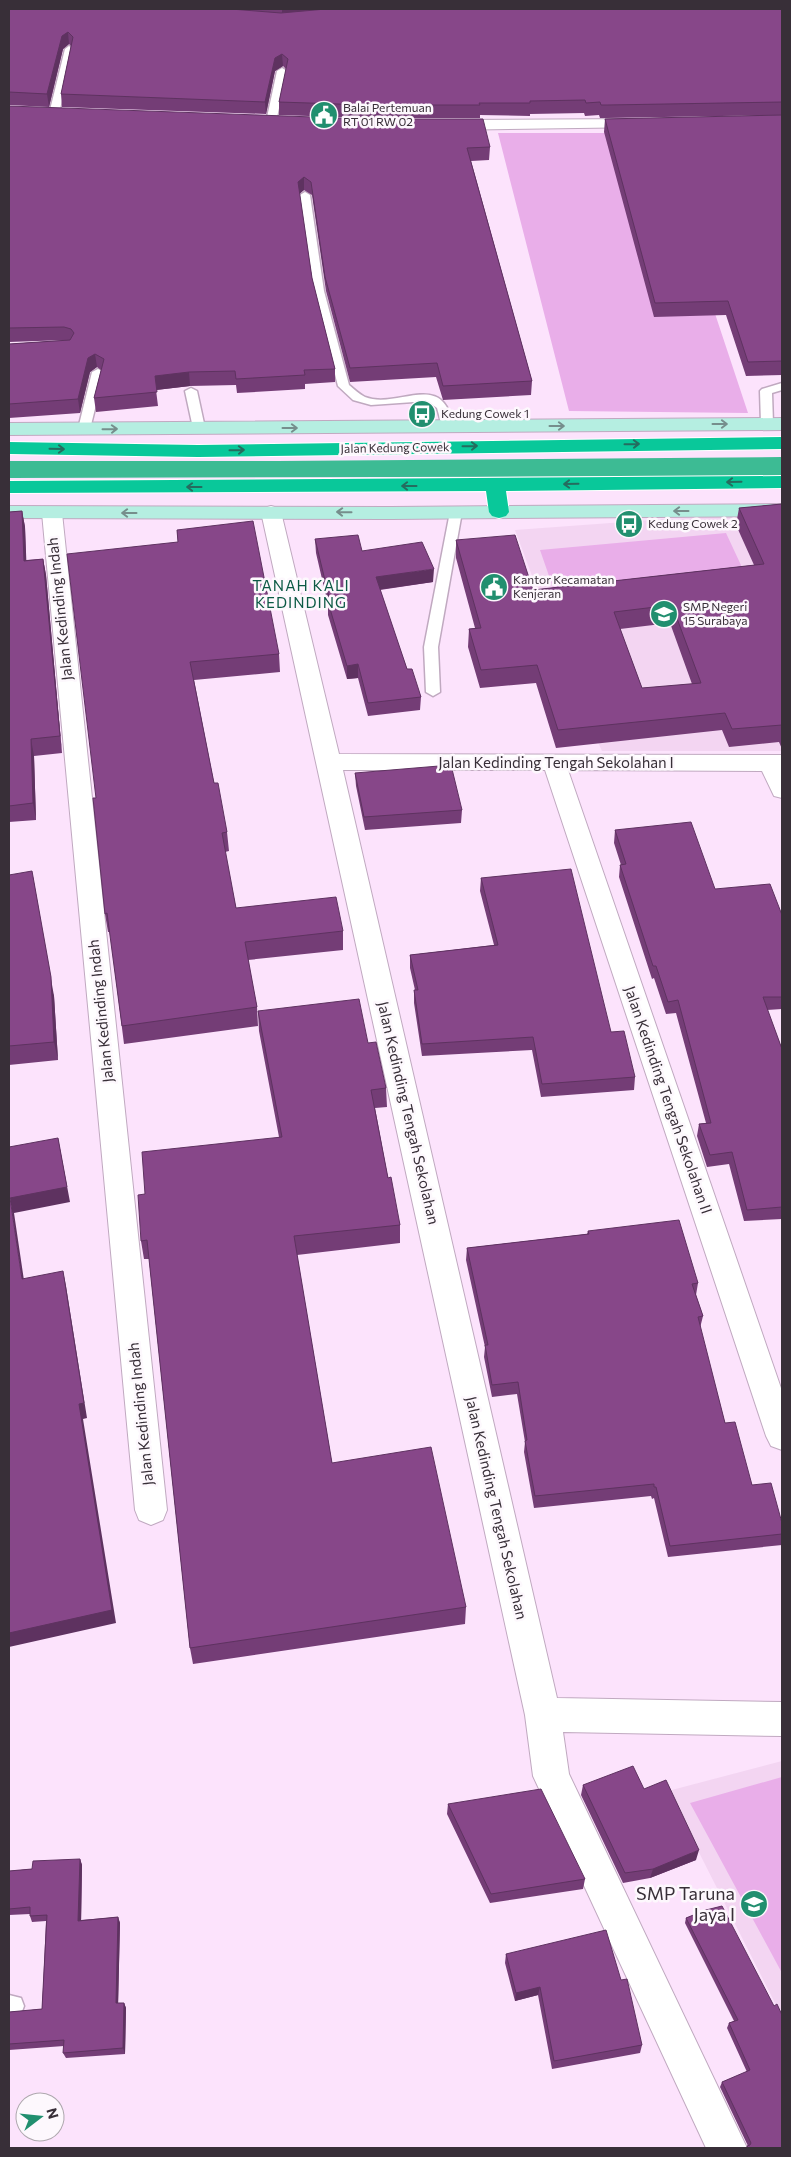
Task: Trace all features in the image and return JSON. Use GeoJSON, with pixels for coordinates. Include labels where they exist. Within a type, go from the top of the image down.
{"type":"FeatureCollection","features":[{"type":"Feature","properties":{"kind":"highway"},"geometry":{"type":"LineString","coordinates":[[198,451],[199,428]]}},
{"type":"Feature","properties":{"kind":"highway","name":"Jalan Kedung Cowek"},"geometry":{"type":"LineString","coordinates":[[9,448],[198,451],[782,443]]}},
{"type":"Feature","properties":{"kind":"highway"},"geometry":{"type":"LineString","coordinates":[[9,487],[782,482]]}},
{"type":"Feature","properties":{"kind":"highway"},"geometry":{"type":"LineString","coordinates":[[495,485],[499,512]]}},
{"type":"Feature","properties":{"kind":"main road","name":"Jalan Kedung Cowek"},"geometry":{"type":"LineString","coordinates":[[9,429],[775,424]]}},
{"type":"Feature","properties":{"kind":"main road"},"geometry":{"type":"LineString","coordinates":[[9,512],[782,510]]}},
{"type":"Feature","properties":{"kind":"street"},"geometry":{"type":"LineString","coordinates":[[36,113],[74,115]]}},
{"type":"Feature","properties":{"kind":"street"},"geometry":{"type":"LineString","coordinates":[[251,121],[290,122]]}},
{"type":"Feature","properties":{"kind":"street"},"geometry":{"type":"LineString","coordinates":[[428,125],[655,124]]}},
{"type":"Feature","properties":{"kind":"street","name":"Jalan Kedinding Tengah Sekolahan"},"geometry":{"type":"LineString","coordinates":[[271,512],[329,762],[542,1715],[551,1776],[726,2148]]}},
{"type":"Feature","properties":{"kind":"street","name":"Jalan Kedinding Indah"},"geometry":{"type":"LineString","coordinates":[[52,513],[52,531],[151,1510]]}},
{"type":"Feature","properties":{"kind":"street","name":"Jalan Kedinding Tengah Sekolahan I"},"geometry":{"type":"LineString","coordinates":[[329,762],[776,763]]}},
{"type":"Feature","properties":{"kind":"street","name":"Jalan Kedinding Tengah Sekolahan II"},"geometry":{"type":"LineString","coordinates":[[554,763],[782,1436]]}},
{"type":"Feature","properties":{"kind":"street"},"geometry":{"type":"LineString","coordinates":[[776,763],[782,790]]}},
{"type":"Feature","properties":{"kind":"street"},"geometry":{"type":"LineString","coordinates":[[542,1715],[782,1719]]}},
{"type":"Feature","properties":{"kind":"lane"},"geometry":{"type":"LineString","coordinates":[[54,114],[69,49]]}},
{"type":"Feature","properties":{"kind":"lane"},"geometry":{"type":"LineString","coordinates":[[271,122],[282,71]]}},
{"type":"Feature","properties":{"kind":"lane"},"geometry":{"type":"LineString","coordinates":[[304,195],[319,291],[344,386],[354,396],[365,401],[428,399],[439,403],[442,405],[447,426]]}},
{"type":"Feature","properties":{"kind":"lane"},"geometry":{"type":"LineString","coordinates":[[84,429],[98,372]]}},
{"type":"Feature","properties":{"kind":"lane"},"geometry":{"type":"LineString","coordinates":[[775,424],[766,391],[782,386]]}},
{"type":"Feature","properties":{"kind":"lane"},"geometry":{"type":"LineString","coordinates":[[191,391],[199,428]]}},
{"type":"Feature","properties":{"kind":"lane"},"geometry":{"type":"LineString","coordinates":[[434,692],[432,647],[456,512]]}},
{"type":"Feature","properties":{"kind":"shaded area"},"geometry":{"type":"Polygon","coordinates":[[[498,133],[655,133],[748,413],[569,411],[498,133]]]}},
{"type":"Feature","properties":{"kind":"shaded area"},"geometry":{"type":"Polygon","coordinates":[[[782,457],[782,476],[9,478],[9,461],[782,457]]]}},
{"type":"Feature","properties":{"kind":"shaded area","name":"SMP Negeri 15 Surabaya"},"geometry":{"type":"Polygon","coordinates":[[[782,515],[782,751],[602,751],[577,697],[515,530],[665,519],[782,515]]]}},
{"type":"Feature","properties":{"kind":"shaded area"},"geometry":{"type":"Polygon","coordinates":[[[726,533],[747,578],[556,596],[540,550],[726,533]]]}},
{"type":"Feature","properties":{"kind":"shaded area","name":"SMP Taruna Jaya I"},"geometry":{"type":"Polygon","coordinates":[[[782,1761],[782,2017],[668,1791],[782,1761]]]}},
{"type":"Feature","properties":{"kind":"shaded area","name":"SMP Taruna Jaya I"},"geometry":{"type":"Polygon","coordinates":[[[782,1777],[782,1973],[690,1803],[782,1777]]]}},
{"type":"Feature","properties":{"kind":"building"},"geometry":{"type":"Polygon","coordinates":[[[9,9],[231,9],[281,13],[326,9],[782,9],[782,102],[601,105],[600,102],[586,103],[585,100],[479,103],[480,105],[368,105],[279,102],[288,59],[282,54],[275,58],[265,102],[61,94],[73,37],[68,32],[62,36],[47,94],[9,92],[9,9]]]}},
{"type":"Feature","properties":{"kind":"building"},"geometry":{"type":"Polygon","coordinates":[[[9,106],[368,119],[483,119],[490,147],[467,148],[532,381],[443,386],[437,363],[350,368],[325,277],[311,182],[304,177],[298,182],[312,278],[335,369],[304,370],[305,375],[236,379],[235,371],[189,372],[155,376],[157,392],[94,398],[104,359],[95,354],[88,358],[78,399],[9,404],[9,344],[70,340],[74,333],[71,329],[64,327],[9,328],[9,106]]]}},
{"type":"Feature","properties":{"kind":"building"},"geometry":{"type":"Polygon","coordinates":[[[782,115],[782,361],[748,362],[728,301],[655,303],[605,119],[782,115]]]}},
{"type":"Feature","properties":{"kind":"building"},"geometry":{"type":"Polygon","coordinates":[[[782,504],[782,725],[732,729],[725,713],[558,730],[537,665],[481,670],[469,629],[481,628],[456,540],[515,535],[533,590],[764,564],[739,508],[782,504]],[[672,605],[614,612],[642,688],[701,683],[672,605]]]}},
{"type":"Feature","properties":{"kind":"building"},"geometry":{"type":"Polygon","coordinates":[[[22,511],[24,561],[43,559],[60,736],[31,739],[33,803],[9,806],[9,512],[22,511]]]}},
{"type":"Feature","properties":{"kind":"building"},"geometry":{"type":"Polygon","coordinates":[[[253,521],[279,654],[190,662],[214,783],[218,783],[227,832],[222,833],[236,908],[336,897],[343,931],[245,942],[257,1007],[122,1026],[107,913],[105,914],[93,798],[96,798],[67,554],[178,542],[177,530],[253,521]]]}},
{"type":"Feature","properties":{"kind":"building"},"geometry":{"type":"Polygon","coordinates":[[[358,535],[362,551],[422,542],[434,569],[376,577],[407,669],[412,669],[421,697],[368,703],[358,664],[347,666],[328,602],[330,601],[315,539],[358,535]]]}},
{"type":"Feature","properties":{"kind":"building"},"geometry":{"type":"Polygon","coordinates":[[[451,765],[462,810],[364,817],[355,773],[451,765]]]}},
{"type":"Feature","properties":{"kind":"building"},"geometry":{"type":"Polygon","coordinates":[[[691,822],[715,889],[770,884],[782,915],[782,997],[763,997],[782,1049],[782,1207],[747,1210],[732,1152],[710,1155],[699,1124],[711,1123],[678,1000],[668,1002],[656,966],[653,966],[620,865],[626,864],[615,830],[691,822]]]}},
{"type":"Feature","properties":{"kind":"building"},"geometry":{"type":"Polygon","coordinates":[[[571,869],[611,1032],[624,1031],[635,1077],[542,1084],[533,1037],[422,1044],[414,990],[418,990],[410,955],[498,945],[481,878],[571,869]]]}},
{"type":"Feature","properties":{"kind":"building"},"geometry":{"type":"Polygon","coordinates":[[[32,871],[51,977],[54,1042],[9,1046],[9,875],[32,871]]]}},
{"type":"Feature","properties":{"kind":"building"},"geometry":{"type":"Polygon","coordinates":[[[359,999],[368,1043],[376,1042],[386,1088],[371,1090],[388,1178],[391,1177],[400,1225],[294,1236],[332,1463],[431,1447],[466,1607],[190,1648],[147,1240],[141,1241],[138,1195],[145,1194],[142,1152],[282,1137],[258,1011],[359,999]]]}},
{"type":"Feature","properties":{"kind":"building"},"geometry":{"type":"Polygon","coordinates":[[[58,1138],[67,1187],[10,1198],[22,1279],[63,1271],[84,1403],[79,1404],[112,1610],[9,1633],[9,1147],[58,1138]]]}},
{"type":"Feature","properties":{"kind":"building"},"geometry":{"type":"Polygon","coordinates":[[[679,1220],[698,1283],[692,1284],[703,1316],[698,1317],[725,1423],[735,1422],[752,1485],[771,1483],[782,1523],[782,1534],[670,1546],[654,1484],[535,1496],[525,1441],[527,1440],[518,1382],[492,1385],[485,1345],[488,1345],[467,1248],[589,1234],[588,1231],[679,1220]]]}},
{"type":"Feature","properties":{"kind":"building"},"geometry":{"type":"Polygon","coordinates":[[[633,1766],[644,1789],[666,1780],[699,1850],[653,1869],[625,1873],[583,1785],[633,1766]]]}},
{"type":"Feature","properties":{"kind":"building"},"geometry":{"type":"Polygon","coordinates":[[[541,1789],[585,1879],[491,1894],[448,1804],[541,1789]]]}},
{"type":"Feature","properties":{"kind":"building"},"geometry":{"type":"Polygon","coordinates":[[[80,1859],[78,1921],[118,1917],[116,2003],[124,2003],[123,2048],[63,2053],[64,2040],[9,2044],[9,2012],[42,2009],[47,1915],[30,1916],[30,1907],[9,1909],[9,1871],[32,1869],[33,1861],[80,1859]]]}},
{"type":"Feature","properties":{"kind":"building"},"geometry":{"type":"Polygon","coordinates":[[[722,1906],[774,2006],[777,2004],[782,2015],[782,2148],[748,2148],[747,2146],[751,2143],[722,2082],[750,2070],[729,2023],[738,2020],[686,1918],[722,1906]]]}},
{"type":"Feature","properties":{"kind":"building"},"geometry":{"type":"Polygon","coordinates":[[[606,1930],[621,1980],[627,1979],[642,2045],[554,2061],[540,1987],[516,1993],[506,1954],[606,1930]]]}},
{"type":"Feature","properties":{"kind":"place","name":"Balai Pertemuan RT 01 RW 02"},"geometry":{"type":"Point","coordinates":[324,115]}},
{"type":"Feature","properties":{"kind":"place","name":"Kedung Cowek 1"},"geometry":{"type":"Point","coordinates":[422,414]}},
{"type":"Feature","properties":{"kind":"place","name":"Kedung Cowek 2"},"geometry":{"type":"Point","coordinates":[629,524]}},
{"type":"Feature","properties":{"kind":"place","name":"Kantor Kecamatan Kenjeran"},"geometry":{"type":"Point","coordinates":[494,587]}},
{"type":"Feature","properties":{"kind":"place","name":"SMP Negeri 15 Surabaya"},"geometry":{"type":"Point","coordinates":[664,614]}},
{"type":"Feature","properties":{"kind":"place","name":"SMP Taruna Jaya I"},"geometry":{"type":"Point","coordinates":[754,1904]}},
{"type":"Feature","properties":{"kind":"district","name":"TANAH KALI KEDINDING"},"geometry":{"type":"Point","coordinates":[301,594]}}]}
